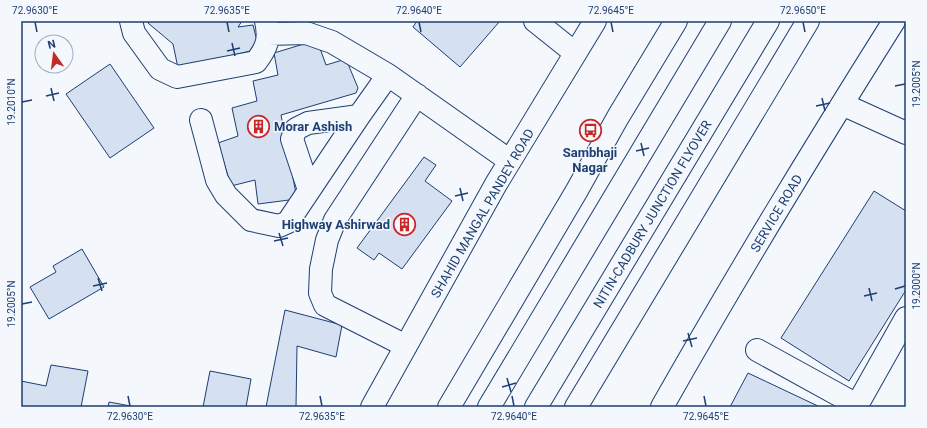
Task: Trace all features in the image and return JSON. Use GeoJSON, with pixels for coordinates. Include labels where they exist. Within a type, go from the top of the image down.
{"type":"FeatureCollection","features":[{"type":"Feature","properties":{"kind":"main road"},"geometry":{"type":"LineString","coordinates":[[131,21],[134,33],[160,69],[177,77],[256,62],[264,50],[267,27],[306,33],[332,42],[388,76],[510,161]]}},
{"type":"Feature","properties":{"kind":"main road"},"geometry":{"type":"LineString","coordinates":[[535,21],[575,53]]}},
{"type":"Feature","properties":{"kind":"main road","name":"SHAHID MANGAL PANDEY ROAD"},"geometry":{"type":"LineString","coordinates":[[372,407],[510,161],[594,21]]}},
{"type":"Feature","properties":{"kind":"main road"},"geometry":{"type":"LineString","coordinates":[[449,407],[576,192],[618,117],[676,21]]}},
{"type":"Feature","properties":{"kind":"main road"},"geometry":{"type":"LineString","coordinates":[[488,407],[720,21]]}},
{"type":"Feature","properties":{"kind":"main road","name":"NITIN-CADBURY JUNCTION FLYOVER"},"geometry":{"type":"LineString","coordinates":[[536,407],[768,21]]}},
{"type":"Feature","properties":{"kind":"main road"},"geometry":{"type":"LineString","coordinates":[[576,407],[808,21]]}},
{"type":"Feature","properties":{"kind":"main road","name":"SERVICE ROAD"},"geometry":{"type":"LineString","coordinates":[[662,407],[708,326],[894,21]]}},
{"type":"Feature","properties":{"kind":"main road"},"geometry":{"type":"LineString","coordinates":[[201,120],[217,180],[226,196],[251,220],[279,226],[288,222],[359,116],[388,76]]}},
{"type":"Feature","properties":{"kind":"main road"},"geometry":{"type":"LineString","coordinates":[[406,346],[325,305],[320,293],[321,268],[327,240],[335,220],[417,96]]}},
{"type":"Feature","properties":{"kind":"main road"},"geometry":{"type":"LineString","coordinates":[[842,104],[906,133]]}},
{"type":"Feature","properties":{"kind":"main road"},"geometry":{"type":"LineString","coordinates":[[309,190],[292,139],[296,129],[308,123],[359,116]]}},
{"type":"Feature","properties":{"kind":"main road"},"geometry":{"type":"LineString","coordinates":[[757,350],[857,406],[906,318]]}},
{"type":"Feature","properties":{"kind":"building"},"geometry":{"type":"Polygon","coordinates":[[[149,21],[242,21],[238,27],[253,25],[259,49],[178,68],[173,44],[148,23],[149,21]]]}},
{"type":"Feature","properties":{"kind":"building"},"geometry":{"type":"Polygon","coordinates":[[[417,21],[500,21],[460,67],[413,27],[417,21]]]}},
{"type":"Feature","properties":{"kind":"building","name":"Morar Ashish"},"geometry":{"type":"Polygon","coordinates":[[[317,40],[326,65],[346,59],[358,88],[356,93],[281,115],[297,199],[258,204],[255,180],[231,186],[218,143],[238,136],[232,108],[257,101],[253,81],[278,75],[274,53],[317,40]]]}},
{"type":"Feature","properties":{"kind":"building"},"geometry":{"type":"Polygon","coordinates":[[[110,64],[154,128],[110,158],[66,94],[110,64]]]}},
{"type":"Feature","properties":{"kind":"building","name":"Highway Ashirwad"},"geometry":{"type":"Polygon","coordinates":[[[424,157],[436,165],[425,181],[452,201],[402,269],[379,253],[374,260],[357,248],[424,157]]]}},
{"type":"Feature","properties":{"kind":"building"},"geometry":{"type":"Polygon","coordinates":[[[874,191],[906,211],[906,290],[849,381],[781,338],[874,191]]]}},
{"type":"Feature","properties":{"kind":"building"},"geometry":{"type":"Polygon","coordinates":[[[82,249],[104,287],[49,319],[30,287],[56,272],[53,266],[82,249]]]}},
{"type":"Feature","properties":{"kind":"building"},"geometry":{"type":"Polygon","coordinates":[[[285,310],[342,325],[336,357],[297,346],[296,407],[266,407],[285,310]]]}},
{"type":"Feature","properties":{"kind":"building"},"geometry":{"type":"Polygon","coordinates":[[[51,365],[88,371],[81,407],[21,407],[21,381],[46,386],[51,365]]]}},
{"type":"Feature","properties":{"kind":"building"},"geometry":{"type":"Polygon","coordinates":[[[210,371],[251,379],[246,407],[203,407],[210,371]]]}},
{"type":"Feature","properties":{"kind":"building"},"geometry":{"type":"Polygon","coordinates":[[[748,373],[820,407],[730,407],[748,373]]]}},
{"type":"Feature","properties":{"kind":"building"},"geometry":{"type":"Polygon","coordinates":[[[109,402],[136,407],[108,407],[109,402]]]}},
{"type":"Feature","properties":{"kind":"place","name":"Morar Ashish"},"geometry":{"type":"Point","coordinates":[259,126]}},
{"type":"Feature","properties":{"kind":"place","name":"Sambhaji Nagar"},"geometry":{"type":"Point","coordinates":[590,130]}},
{"type":"Feature","properties":{"kind":"place","name":"Highway Ashirwad"},"geometry":{"type":"Point","coordinates":[405,224]}}]}
